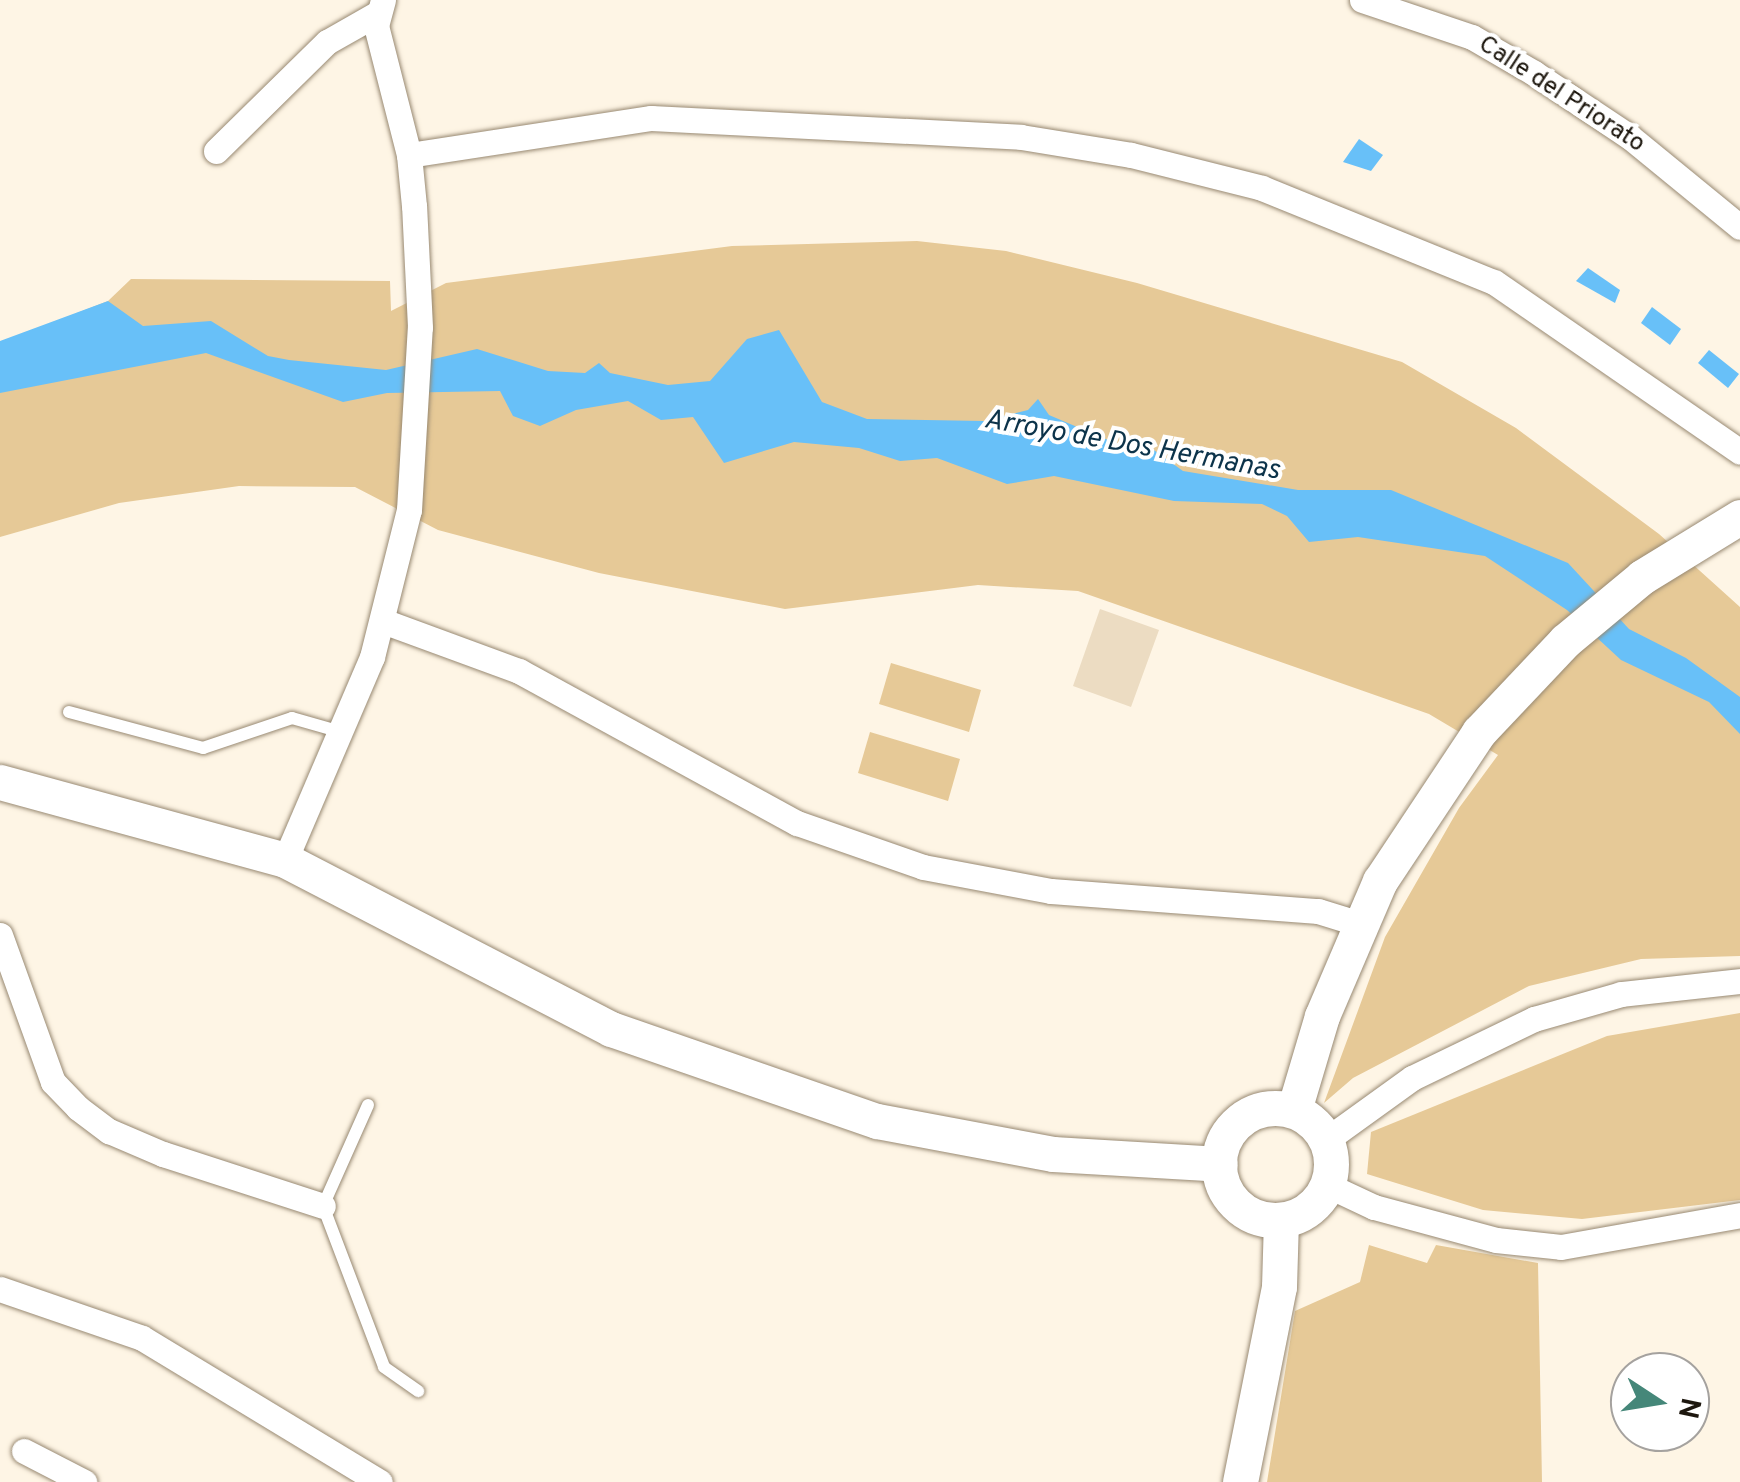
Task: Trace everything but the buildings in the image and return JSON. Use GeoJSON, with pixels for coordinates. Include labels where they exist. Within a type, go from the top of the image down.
{"type":"FeatureCollection","features":[{"type":"Feature","properties":{"kind":"street","name":"Calle del Priorato"},"geometry":{"type":"LineString","coordinates":[[1362,0],[1472,37],[1518,64],[1630,137],[1740,227]]}},
{"type":"Feature","properties":{"kind":"street"},"geometry":{"type":"LineString","coordinates":[[216,151],[327,42],[380,7]]}},
{"type":"Feature","properties":{"kind":"street"},"geometry":{"type":"LineString","coordinates":[[285,860],[341,732],[383,621],[408,510],[418,426],[420,328],[409,155],[379,42],[380,7]]}},
{"type":"Feature","properties":{"kind":"street"},"geometry":{"type":"LineString","coordinates":[[409,155],[651,118],[1021,137],[1131,154],[1262,188],[1494,282],[1740,452]]}},
{"type":"Feature","properties":{"kind":"street"},"geometry":{"type":"LineString","coordinates":[[1294,1110],[1360,924],[1443,780],[1565,641],[1642,577],[1740,517]]}},
{"type":"Feature","properties":{"kind":"street"},"geometry":{"type":"LineString","coordinates":[[383,621],[519,671],[797,823],[923,866],[1051,892],[1318,911],[1360,924]]}},
{"type":"Feature","properties":{"kind":"street"},"geometry":{"type":"LineString","coordinates":[[0,782],[285,860],[611,1028],[718,1069],[877,1121],[965,1141],[1053,1154],[1220,1164]]}},
{"type":"Feature","properties":{"kind":"street"},"geometry":{"type":"LineString","coordinates":[[0,935],[53,1082],[78,1108],[109,1130],[163,1154],[323,1206]]}},
{"type":"Feature","properties":{"kind":"street"},"geometry":{"type":"LineString","coordinates":[[1326,1140],[1412,1078],[1534,1019],[1621,994],[1740,981]]}},
{"type":"Feature","properties":{"kind":"street"},"geometry":{"type":"LineString","coordinates":[[1268,1108],[1294,1110],[1326,1140],[1327,1185],[1313,1206],[1282,1220],[1263,1220],[1233,1202],[1220,1164],[1237,1123],[1268,1108]]}},
{"type":"Feature","properties":{"kind":"street"},"geometry":{"type":"LineString","coordinates":[[1327,1185],[1374,1207],[1496,1240],[1561,1247],[1740,1216]]}},
{"type":"Feature","properties":{"kind":"street"},"geometry":{"type":"LineString","coordinates":[[1240,1482],[1279,1287],[1282,1220]]}},
{"type":"Feature","properties":{"kind":"street"},"geometry":{"type":"LineString","coordinates":[[0,1290],[142,1338],[380,1482]]}},
{"type":"Feature","properties":{"kind":"street"},"geometry":{"type":"LineString","coordinates":[[24,1451],[84,1482]]}},
{"type":"Feature","properties":{"kind":"lane"},"geometry":{"type":"LineString","coordinates":[[69,712],[202,748],[292,718],[341,732]]}},
{"type":"Feature","properties":{"kind":"lane"},"geometry":{"type":"LineString","coordinates":[[368,1105],[323,1206],[384,1367],[418,1391]]}},
{"type":"Feature","properties":{"kind":"shaded area"},"geometry":{"type":"Polygon","coordinates":[[[917,241],[1006,251],[1137,283],[1402,362],[1516,428],[1659,534],[1740,607],[1740,956],[1641,959],[1529,986],[1353,1078],[1324,1103],[1385,937],[1459,808],[1498,755],[1429,714],[1078,591],[978,585],[785,609],[599,573],[438,530],[355,487],[239,486],[119,503],[0,537],[0,343],[108,301],[131,279],[390,281],[391,311],[446,283],[732,246],[917,241]]]}},
{"type":"Feature","properties":{"kind":"shaded area"},"geometry":{"type":"Polygon","coordinates":[[[891,663],[981,690],[969,732],[879,704],[891,663]]]}},
{"type":"Feature","properties":{"kind":"shaded area"},"geometry":{"type":"Polygon","coordinates":[[[870,732],[960,759],[948,801],[858,773],[870,732]]]}},
{"type":"Feature","properties":{"kind":"shaded area"},"geometry":{"type":"Polygon","coordinates":[[[1740,1013],[1740,1200],[1582,1219],[1483,1210],[1367,1174],[1371,1132],[1607,1036],[1740,1013]]]}},
{"type":"Feature","properties":{"kind":"shaded area"},"geometry":{"type":"Polygon","coordinates":[[[1369,1245],[1427,1263],[1436,1245],[1538,1263],[1542,1482],[1267,1482],[1295,1311],[1360,1282],[1369,1245]]]}},
{"type":"Feature","properties":{"kind":"water"},"geometry":{"type":"Polygon","coordinates":[[[1359,139],[1383,155],[1371,171],[1343,162],[1359,139]]]}},
{"type":"Feature","properties":{"kind":"water"},"geometry":{"type":"Polygon","coordinates":[[[1588,268],[1620,290],[1615,303],[1576,281],[1588,268]]]}},
{"type":"Feature","properties":{"kind":"water"},"geometry":{"type":"Polygon","coordinates":[[[108,301],[143,326],[211,321],[268,356],[289,360],[386,370],[477,349],[548,371],[585,373],[599,363],[610,373],[668,385],[710,381],[747,339],[779,330],[822,402],[867,419],[984,421],[1028,410],[1038,399],[1049,415],[1122,446],[1151,448],[1183,471],[1298,490],[1391,490],[1568,563],[1629,629],[1686,658],[1740,697],[1740,734],[1709,702],[1621,660],[1567,610],[1485,556],[1358,537],[1309,542],[1287,516],[1262,504],[1174,501],[1054,476],[1007,484],[937,458],[900,461],[859,448],[794,442],[724,463],[693,417],[661,420],[628,401],[576,410],[540,426],[513,416],[500,391],[387,393],[343,402],[206,353],[0,393],[0,341],[108,301]]]}},
{"type":"Feature","properties":{"kind":"water"},"geometry":{"type":"Polygon","coordinates":[[[1652,307],[1681,329],[1670,345],[1641,323],[1652,307]]]}},
{"type":"Feature","properties":{"kind":"water"},"geometry":{"type":"Polygon","coordinates":[[[1709,350],[1739,374],[1728,388],[1698,363],[1709,350]]]}},
{"type":"Feature","properties":{"kind":"water label","name":"Arroyo de Dos Hermanas"},"geometry":{"type":"Point","coordinates":[1132,446]}}]}
